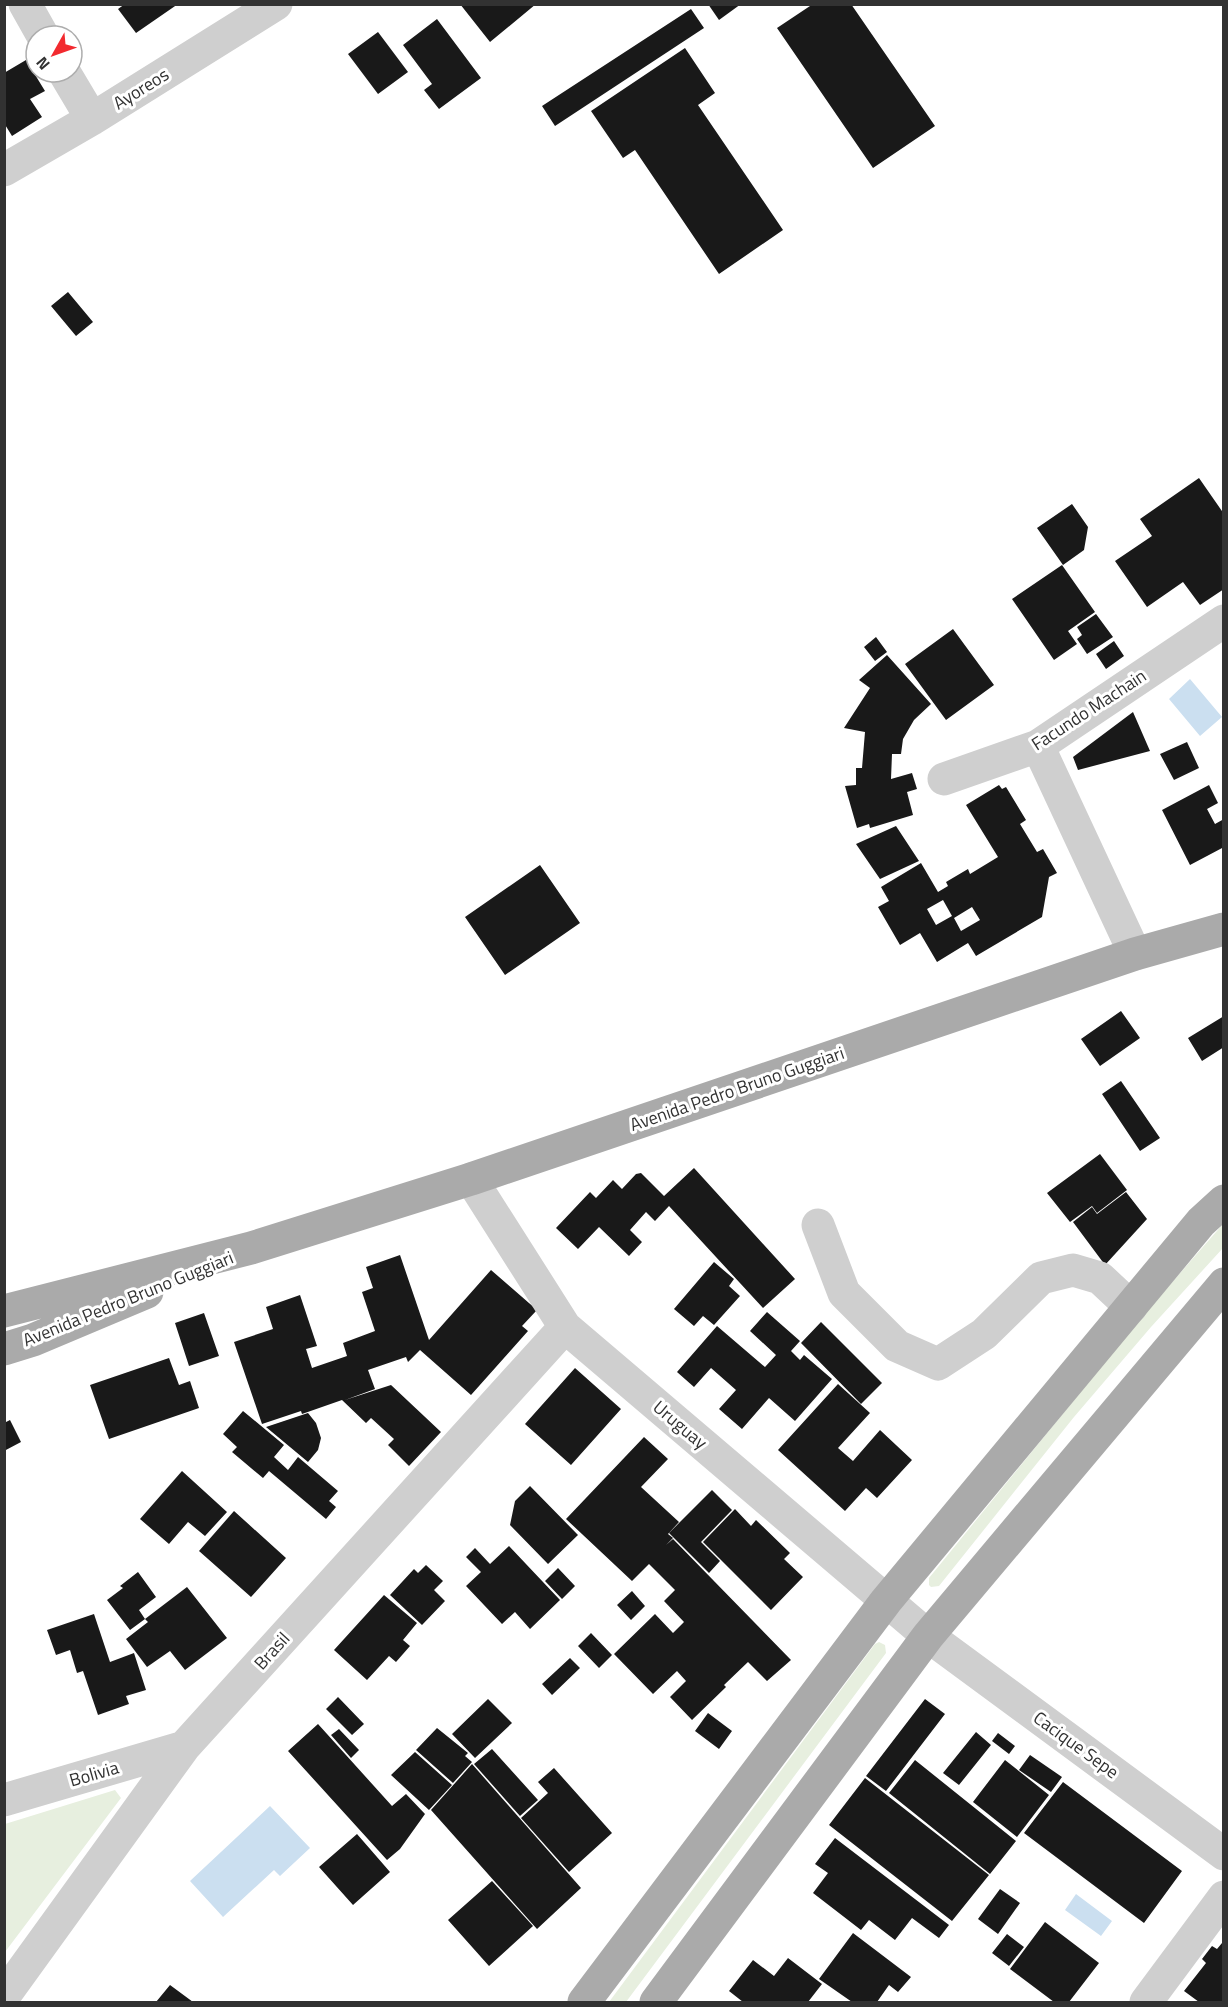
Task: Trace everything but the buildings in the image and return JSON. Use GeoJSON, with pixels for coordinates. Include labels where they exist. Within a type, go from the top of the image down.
{"type":"FeatureCollection","features":[{"type":"Feature","properties":{"kind":"main road","name":"Avenida Pedro Bruno Guggiari"},"geometry":{"type":"LineString","coordinates":[[4,1311],[251,1248],[471,1179],[1135,954],[1224,929]]}},
{"type":"Feature","properties":{"kind":"main road"},"geometry":{"type":"LineString","coordinates":[[584,2002],[886,1601],[1202,1222],[1224,1201]]}},
{"type":"Feature","properties":{"kind":"main road","name":"Avenida Pedro Bruno Guggiari"},"geometry":{"type":"LineString","coordinates":[[4,1349],[33,1340],[251,1248]]}},
{"type":"Feature","properties":{"kind":"main road"},"geometry":{"type":"LineString","coordinates":[[656,2002],[928,1636],[1224,1284]]}},
{"type":"Feature","properties":{"kind":"street"},"geometry":{"type":"LineString","coordinates":[[25,4],[36,24]]}},
{"type":"Feature","properties":{"kind":"street","name":"Ayoreos"},"geometry":{"type":"LineString","coordinates":[[4,170],[92,119],[276,4]]}},
{"type":"Feature","properties":{"kind":"street"},"geometry":{"type":"LineString","coordinates":[[71,84],[92,119]]}},
{"type":"Feature","properties":{"kind":"street","name":"Facundo Machain"},"geometry":{"type":"LineString","coordinates":[[944,779],[1038,746],[1224,621]]}},
{"type":"Feature","properties":{"kind":"street"},"geometry":{"type":"LineString","coordinates":[[1038,746],[1135,954]]}},
{"type":"Feature","properties":{"kind":"street","name":"Uruguay"},"geometry":{"type":"LineString","coordinates":[[471,1179],[565,1327],[928,1636]]}},
{"type":"Feature","properties":{"kind":"street"},"geometry":{"type":"LineString","coordinates":[[818,1225],[844,1293],[897,1346],[939,1364],[984,1334],[1041,1278],[1073,1270],[1100,1278],[1131,1307]]}},
{"type":"Feature","properties":{"kind":"street","name":"Brasil"},"geometry":{"type":"LineString","coordinates":[[4,1996],[184,1747],[565,1327]]}},
{"type":"Feature","properties":{"kind":"street","name":"Cacique Sepe"},"geometry":{"type":"LineString","coordinates":[[928,1636],[1224,1854]]}},
{"type":"Feature","properties":{"kind":"street","name":"Bolivia"},"geometry":{"type":"LineString","coordinates":[[4,1800],[184,1747]]}},
{"type":"Feature","properties":{"kind":"street"},"geometry":{"type":"LineString","coordinates":[[1146,2002],[1224,1897]]}},
{"type":"Feature","properties":{"kind":"green space"},"geometry":{"type":"Polygon","coordinates":[[[1223,1224],[1223,1248],[1074,1417],[939,1586],[931,1587],[929,1578],[1140,1319],[1223,1224]]]}},
{"type":"Feature","properties":{"kind":"green space"},"geometry":{"type":"Polygon","coordinates":[[[879,1642],[885,1645],[886,1653],[626,2002],[609,2002],[875,1644],[879,1642]]]}},
{"type":"Feature","properties":{"kind":"green space"},"geometry":{"type":"Polygon","coordinates":[[[115,1790],[121,1798],[5,1952],[5,1824],[115,1790]]]}},
{"type":"Feature","properties":{"kind":"water"},"geometry":{"type":"Polygon","coordinates":[[[1190,679],[1222,717],[1200,736],[1169,699],[1190,679]]]}},
{"type":"Feature","properties":{"kind":"water"},"geometry":{"type":"Polygon","coordinates":[[[270,1806],[310,1848],[280,1876],[274,1870],[223,1917],[190,1881],[270,1806]]]}},
{"type":"Feature","properties":{"kind":"water"},"geometry":{"type":"Polygon","coordinates":[[[1076,1894],[1112,1921],[1101,1936],[1065,1910],[1076,1894]]]}}]}
